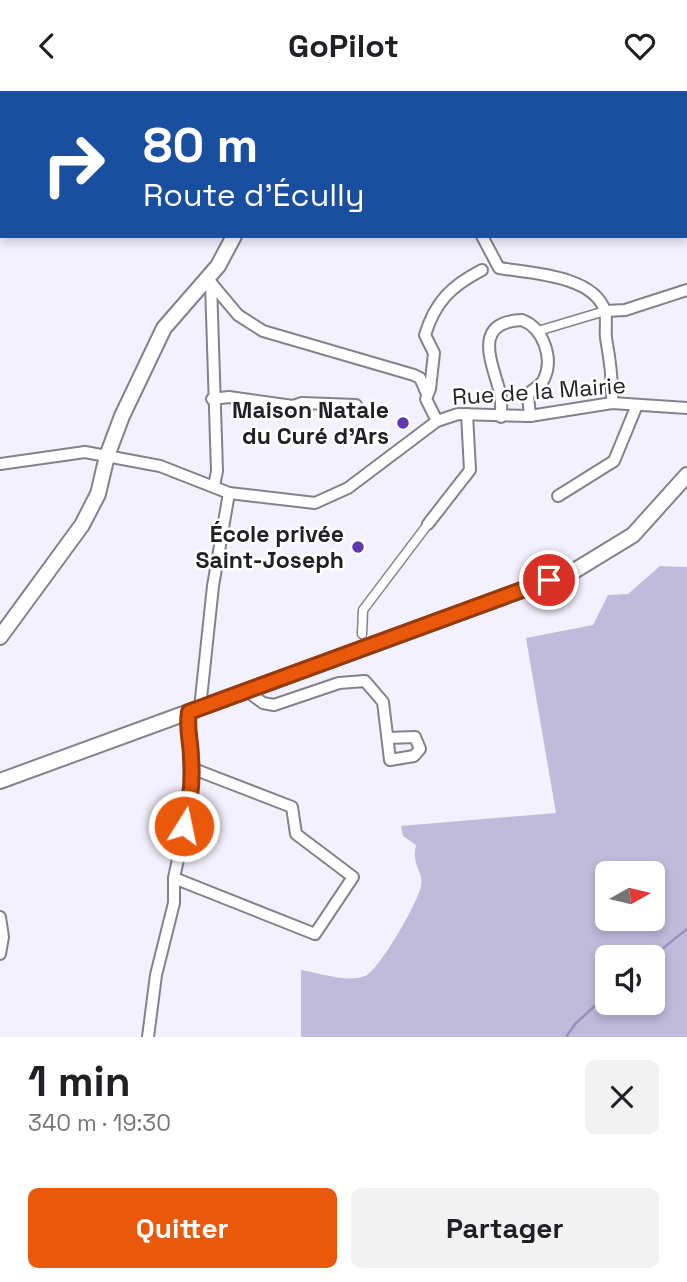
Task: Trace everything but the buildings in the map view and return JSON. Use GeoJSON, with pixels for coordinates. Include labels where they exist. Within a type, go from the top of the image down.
{"type":"FeatureCollection","features":[{"type":"Feature","properties":{"kind":"street"},"geometry":{"type":"LineString","coordinates":[[0,637],[82,525],[98,494],[107,456],[164,328],[209,281],[233,238]]}},
{"type":"Feature","properties":{"kind":"street"},"geometry":{"type":"LineString","coordinates":[[483,238],[499,268],[568,279],[583,286],[605,311],[604,327],[613,381],[612,403]]}},
{"type":"Feature","properties":{"kind":"street"},"geometry":{"type":"LineString","coordinates":[[0,464],[67,452],[107,456],[160,466],[229,492],[304,503],[328,499],[348,488],[436,421],[429,408],[428,394],[434,353],[425,335],[433,310],[460,281],[482,270]]}},
{"type":"Feature","properties":{"kind":"street"},"geometry":{"type":"LineString","coordinates":[[209,281],[237,315],[262,331],[414,375],[420,378],[428,394]]}},
{"type":"Feature","properties":{"kind":"street"},"geometry":{"type":"LineString","coordinates":[[209,281],[217,471],[214,486]]}},
{"type":"Feature","properties":{"kind":"street"},"geometry":{"type":"LineString","coordinates":[[538,331],[605,311],[625,310],[687,290]]}},
{"type":"Feature","properties":{"kind":"street"},"geometry":{"type":"LineString","coordinates":[[501,417],[499,389],[488,347],[490,337],[500,326],[522,320],[538,331],[546,348],[543,381],[528,395],[530,416]]}},
{"type":"Feature","properties":{"kind":"street"},"geometry":{"type":"LineString","coordinates":[[212,399],[229,397],[293,406],[302,403],[356,405]]}},
{"type":"Feature","properties":{"kind":"street","name":"Rue de la Mairie"},"geometry":{"type":"LineString","coordinates":[[436,421],[467,414],[530,416],[612,403],[687,408]]}},
{"type":"Feature","properties":{"kind":"street"},"geometry":{"type":"LineString","coordinates":[[558,496],[614,461],[637,405]]}},
{"type":"Feature","properties":{"kind":"street"},"geometry":{"type":"LineString","coordinates":[[362,634],[363,610],[470,470],[467,414]]}},
{"type":"Feature","properties":{"kind":"street"},"geometry":{"type":"LineString","coordinates":[[0,781],[602,561],[648,521],[687,475]]}},
{"type":"Feature","properties":{"kind":"street"},"geometry":{"type":"LineString","coordinates":[[148,1037],[156,975],[174,903],[174,878],[190,803],[191,768],[187,722],[195,710],[212,586],[229,492]]}},
{"type":"Feature","properties":{"kind":"street"},"geometry":{"type":"LineString","coordinates":[[247,691],[263,703],[274,705],[339,683],[365,681],[383,702],[388,738]]}},
{"type":"Feature","properties":{"kind":"street"},"geometry":{"type":"LineString","coordinates":[[174,878],[315,934],[353,877],[296,834],[292,807],[191,768]]}},
{"type":"Feature","properties":{"kind":"street"},"geometry":{"type":"LineString","coordinates":[[0,917],[3,937],[0,954]]}},
{"type":"Feature","properties":{"kind":"shaded area"},"geometry":{"type":"Polygon","coordinates":[[[660,566],[687,567],[687,1037],[301,1037],[301,970],[341,978],[365,976],[388,950],[419,894],[421,876],[415,858],[416,845],[403,836],[401,826],[556,813],[526,638],[593,625],[608,595],[628,594],[660,566]]]}},
{"type":"Feature","properties":{"kind":"waterway"},"geometry":{"type":"LineString","coordinates":[[665,947],[687,929]]}},
{"type":"Feature","properties":{"kind":"waterway"},"geometry":{"type":"LineString","coordinates":[[566,1037],[576,1023],[595,1006]]}},
{"type":"Feature","properties":{"kind":"place","name":"Maison Natale du Curé d'Ars"},"geometry":{"type":"Point","coordinates":[403,423]}},
{"type":"Feature","properties":{"kind":"place","name":"École privée Saint-Joseph"},"geometry":{"type":"Point","coordinates":[358,547]}},
{"type":"Feature","properties":{"kind":"route"},"geometry":{"type":"LineString","coordinates":[[184,826],[190,803],[191,754],[187,722],[189,712],[549,580]]}}]}
